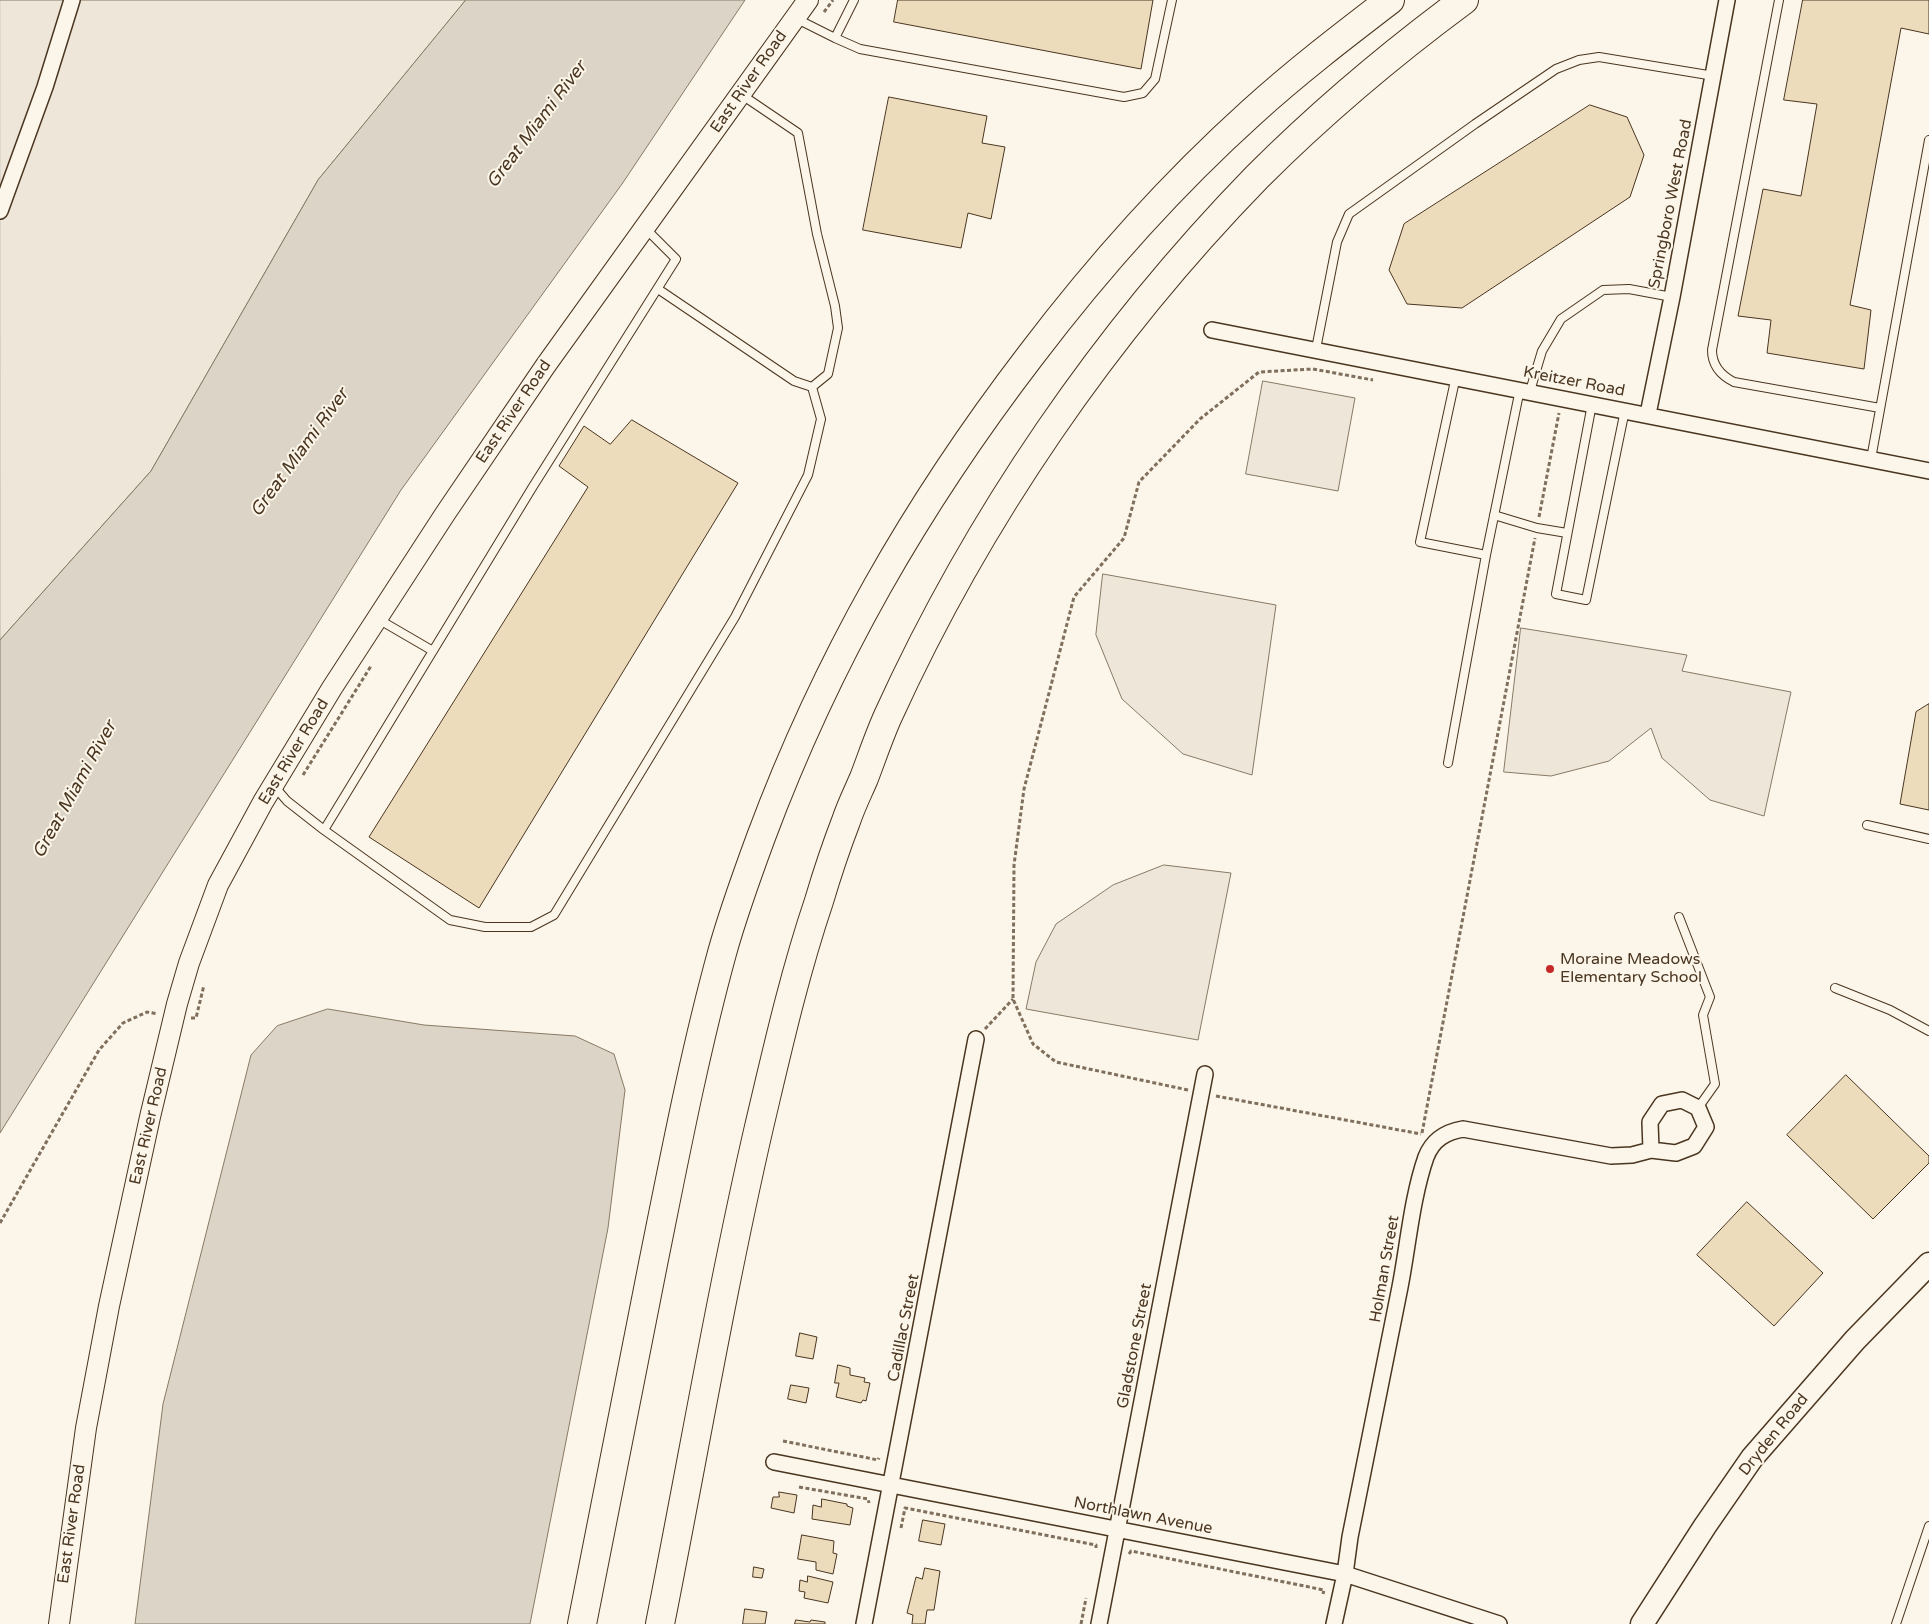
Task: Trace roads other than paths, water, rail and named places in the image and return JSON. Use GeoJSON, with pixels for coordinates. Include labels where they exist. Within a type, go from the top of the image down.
{"type":"FeatureCollection","features":[{"type":"Feature","properties":{"kind":"highway"},"geometry":{"type":"LineString","coordinates":[[582,1624],[668,1191],[722,951],[770,812],[824,684],[902,541],[1007,386],[1093,275],[1142,220],[1251,112],[1390,0]]}},
{"type":"Feature","properties":{"kind":"highway"},"geometry":{"type":"LineString","coordinates":[[660,1624],[739,1216],[778,1046],[817,905],[847,816],[863,781],[886,720],[917,656],[976,546],[1013,485],[1144,303],[1258,177],[1374,71],[1464,0]]}},
{"type":"Feature","properties":{"kind":"main road","name":"Dryden Road"},"geometry":{"type":"LineString","coordinates":[[1642,1624],[1752,1458],[1855,1340],[1921,1276]]}},
{"type":"Feature","properties":{"kind":"street"},"geometry":{"type":"LineString","coordinates":[[0,210],[45,87],[72,0]]}},
{"type":"Feature","properties":{"kind":"street","name":"East River Road"},"geometry":{"type":"LineString","coordinates":[[59,1624],[86,1428],[109,1306],[174,1016],[188,963],[218,885],[273,785],[376,618],[546,365],[808,0]]}},
{"type":"Feature","properties":{"kind":"street","name":"Springboro West Road"},"geometry":{"type":"LineString","coordinates":[[1648,414],[1672,298],[1727,0]]}},
{"type":"Feature","properties":{"kind":"street","name":"Kreitzer Road"},"geometry":{"type":"LineString","coordinates":[[1212,330],[1456,376],[1929,471]]}},
{"type":"Feature","properties":{"kind":"street","name":"Cadillac Street"},"geometry":{"type":"LineString","coordinates":[[864,1624],[976,1039]]}},
{"type":"Feature","properties":{"kind":"street","name":"Gladstone Street"},"geometry":{"type":"LineString","coordinates":[[1099,1624],[1205,1074]]}},
{"type":"Feature","properties":{"kind":"street"},"geometry":{"type":"LineString","coordinates":[[1682,1100],[1698,1108],[1706,1127],[1694,1146],[1676,1154],[1651,1150],[1650,1122],[1662,1104],[1682,1100]]}},
{"type":"Feature","properties":{"kind":"street","name":"Holman Street"},"geometry":{"type":"LineString","coordinates":[[1334,1624],[1400,1287],[1414,1205],[1426,1156],[1433,1145],[1441,1136],[1451,1131],[1463,1129],[1611,1156],[1632,1155],[1651,1150]]}},
{"type":"Feature","properties":{"kind":"street","name":"Northlawn Avenue"},"geometry":{"type":"LineString","coordinates":[[774,1462],[1345,1574],[1499,1624]]}},
{"type":"Feature","properties":{"kind":"lane"},"geometry":{"type":"LineString","coordinates":[[835,38],[854,0]]}},
{"type":"Feature","properties":{"kind":"lane"},"geometry":{"type":"LineString","coordinates":[[795,18],[812,28],[860,49],[1124,97],[1143,92],[1155,79],[1172,0]]}},
{"type":"Feature","properties":{"kind":"lane"},"geometry":{"type":"LineString","coordinates":[[1779,0],[1712,350],[1712,359],[1721,373],[1734,382],[1880,408]]}},
{"type":"Feature","properties":{"kind":"lane"},"geometry":{"type":"LineString","coordinates":[[1316,349],[1337,242],[1349,214],[1475,124],[1556,69],[1579,60],[1599,57],[1714,76]]}},
{"type":"Feature","properties":{"kind":"lane"},"geometry":{"type":"LineString","coordinates":[[741,94],[798,133],[817,234],[835,306],[838,328],[828,374],[812,387]]}},
{"type":"Feature","properties":{"kind":"lane"},"geometry":{"type":"LineString","coordinates":[[1871,459],[1929,140]]}},
{"type":"Feature","properties":{"kind":"lane"},"geometry":{"type":"LineString","coordinates":[[324,830],[532,488],[676,258],[645,228]]}},
{"type":"Feature","properties":{"kind":"lane"},"geometry":{"type":"LineString","coordinates":[[658,288],[794,381],[812,387]]}},
{"type":"Feature","properties":{"kind":"lane"},"geometry":{"type":"LineString","coordinates":[[1448,763],[1494,515],[1525,390],[1542,351],[1561,319],[1603,290],[1629,289],[1672,298]]}},
{"type":"Feature","properties":{"kind":"lane"},"geometry":{"type":"LineString","coordinates":[[1456,376],[1420,542],[1486,555]]}},
{"type":"Feature","properties":{"kind":"lane"},"geometry":{"type":"LineString","coordinates":[[273,785],[287,801],[324,830],[450,920],[485,927],[531,927],[554,915],[735,616],[808,475],[821,419],[812,387]]}},
{"type":"Feature","properties":{"kind":"lane"},"geometry":{"type":"LineString","coordinates":[[1592,404],[1556,594],[1586,600],[1625,410]]}},
{"type":"Feature","properties":{"kind":"lane"},"geometry":{"type":"LineString","coordinates":[[1494,515],[1537,528],[1567,533]]}},
{"type":"Feature","properties":{"kind":"lane"},"geometry":{"type":"LineString","coordinates":[[376,618],[395,627],[433,651]]}},
{"type":"Feature","properties":{"kind":"lane"},"geometry":{"type":"LineString","coordinates":[[1867,824],[1929,839]]}},
{"type":"Feature","properties":{"kind":"lane"},"geometry":{"type":"LineString","coordinates":[[1679,917],[1710,997],[1703,1015],[1715,1084],[1698,1108]]}},
{"type":"Feature","properties":{"kind":"lane"},"geometry":{"type":"LineString","coordinates":[[1835,988],[1890,1010],[1929,1031]]}},
{"type":"Feature","properties":{"kind":"lane"},"geometry":{"type":"LineString","coordinates":[[1896,1624],[1929,1526]]}},
{"type":"Feature","properties":{"kind":"water","name":"Great Miami River"},"geometry":{"type":"Polygon","coordinates":[[[466,0],[745,0],[622,184],[401,490],[0,1133],[0,640],[151,471],[318,180],[466,0]]]}},
{"type":"Feature","properties":{"kind":"water"},"geometry":{"type":"Polygon","coordinates":[[[328,1009],[424,1025],[575,1036],[614,1054],[625,1090],[608,1228],[530,1624],[135,1624],[163,1404],[251,1055],[277,1026],[328,1009]]]}},
{"type":"Feature","properties":{"kind":"place","name":"Moraine Meadows Elementary School"},"geometry":{"type":"Point","coordinates":[1550,969]}}]}
